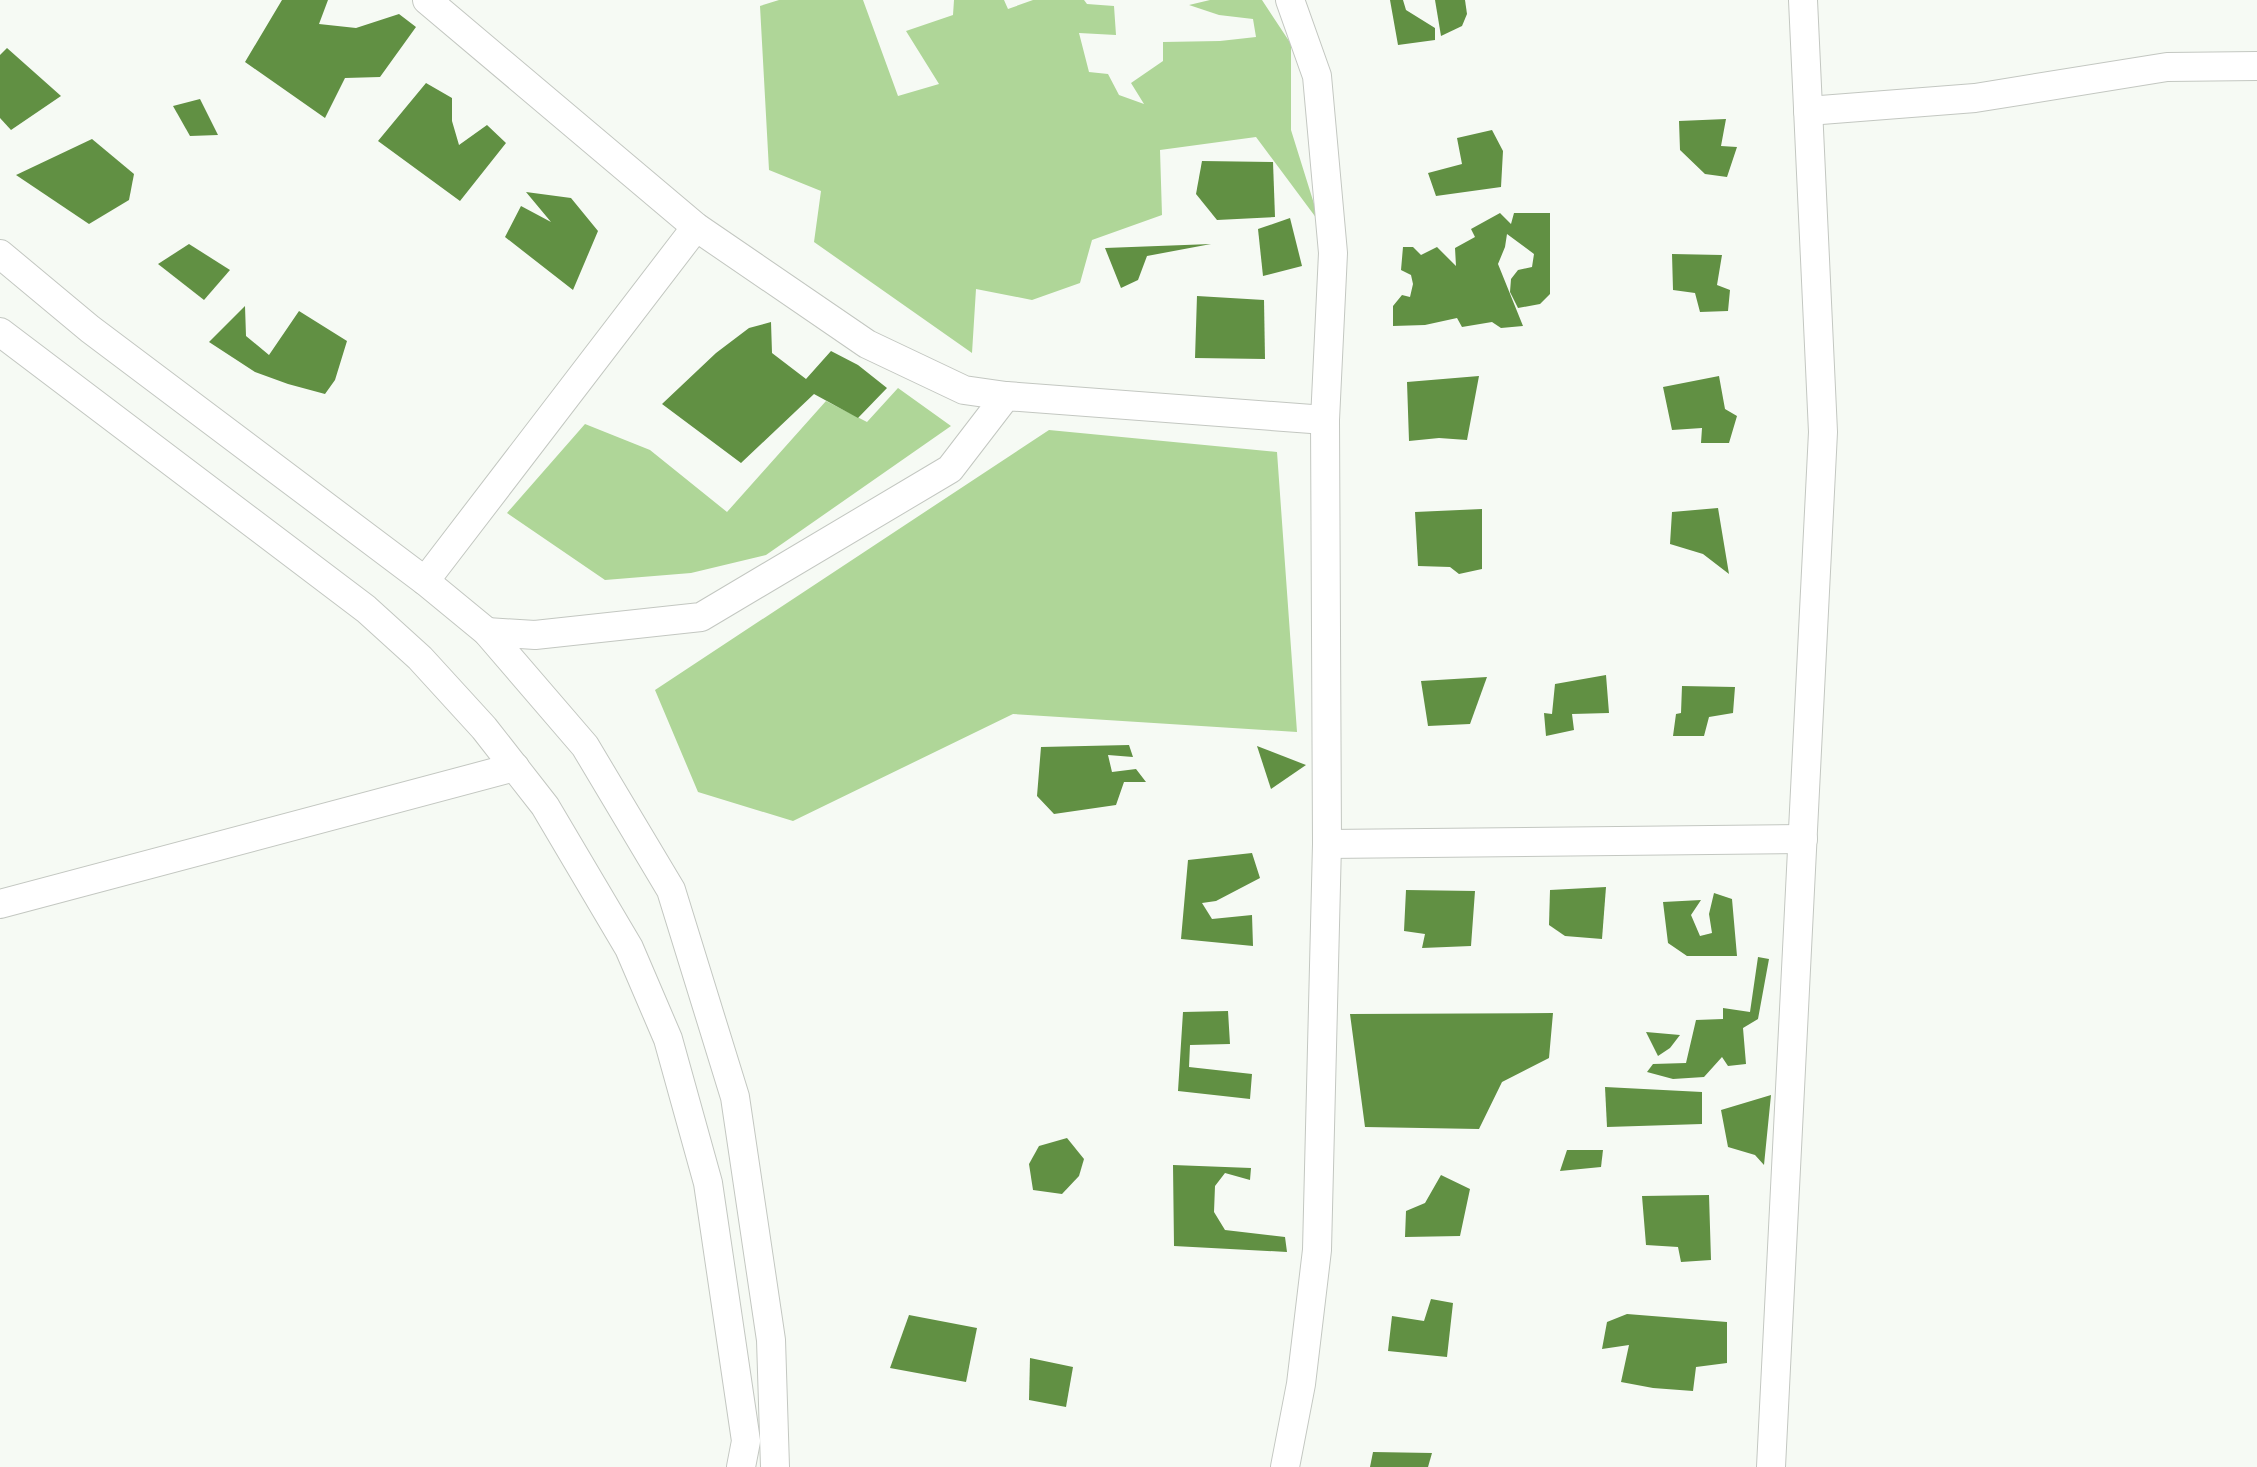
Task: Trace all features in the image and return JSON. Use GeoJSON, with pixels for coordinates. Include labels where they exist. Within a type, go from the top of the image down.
{"type":"FeatureCollection","features":[{"type":"Feature","properties":{"kind":"street"},"geometry":{"type":"LineString","coordinates":[[428,0],[696,227],[867,344],[964,390],[1006,396],[1325,420]]}},
{"type":"Feature","properties":{"kind":"street"},"geometry":{"type":"LineString","coordinates":[[1285,1467],[1301,1384],[1317,1250],[1327,844],[1325,420],[1333,253],[1317,76],[1290,0]]}},
{"type":"Feature","properties":{"kind":"street"},"geometry":{"type":"LineString","coordinates":[[1771,1467],[1823,432],[1803,0]]}},
{"type":"Feature","properties":{"kind":"street"},"geometry":{"type":"LineString","coordinates":[[1808,111],[1974,98],[2168,67],[2257,66]]}},
{"type":"Feature","properties":{"kind":"street"},"geometry":{"type":"LineString","coordinates":[[424,581],[696,227]]}},
{"type":"Feature","properties":{"kind":"street"},"geometry":{"type":"LineString","coordinates":[[0,254],[90,329],[424,581],[488,632],[585,746],[671,890],[735,1097],[771,1340],[775,1467]]}},
{"type":"Feature","properties":{"kind":"street"},"geometry":{"type":"LineString","coordinates":[[0,332],[366,609],[420,658],[484,728],[545,806],[629,948],[668,1039],[708,1183],[746,1441],[741,1467]]}},
{"type":"Feature","properties":{"kind":"street"},"geometry":{"type":"LineString","coordinates":[[488,632],[534,635],[701,617],[950,469],[1006,396]]}},
{"type":"Feature","properties":{"kind":"street"},"geometry":{"type":"LineString","coordinates":[[0,904],[515,767]]}},
{"type":"Feature","properties":{"kind":"street"},"geometry":{"type":"LineString","coordinates":[[1327,844],[1803,839]]}},
{"type":"Feature","properties":{"kind":"green space"},"geometry":{"type":"Polygon","coordinates":[[[779,0],[863,0],[898,96],[939,84],[906,31],[953,15],[954,0],[1004,0],[1008,9],[1033,0],[1084,0],[1087,4],[1114,6],[1116,35],[1079,33],[1089,72],[1108,74],[1119,95],[1144,104],[1131,83],[1163,61],[1163,42],[1220,41],[1256,37],[1253,19],[1219,15],[1189,5],[1210,0],[1262,0],[1291,44],[1291,130],[1320,223],[1256,137],[1160,150],[1162,215],[1092,240],[1080,283],[1032,300],[976,289],[972,353],[814,242],[821,191],[769,170],[760,6],[779,0]]]}},
{"type":"Feature","properties":{"kind":"green space"},"geometry":{"type":"Polygon","coordinates":[[[898,388],[951,426],[766,555],[691,573],[605,580],[507,513],[585,424],[650,450],[727,512],[826,401],[867,422],[898,388]]]}},
{"type":"Feature","properties":{"kind":"green space"},"geometry":{"type":"Polygon","coordinates":[[[1049,430],[1277,452],[1297,732],[1013,714],[793,821],[698,792],[655,690],[1049,430]]]}},
{"type":"Feature","properties":{"kind":"building"},"geometry":{"type":"Polygon","coordinates":[[[282,0],[328,0],[319,24],[356,28],[399,14],[416,27],[380,77],[345,78],[325,118],[245,62],[282,0]]]}},
{"type":"Feature","properties":{"kind":"building"},"geometry":{"type":"Polygon","coordinates":[[[1390,0],[1403,0],[1406,10],[1435,28],[1435,40],[1398,45],[1390,0]]]}},
{"type":"Feature","properties":{"kind":"building"},"geometry":{"type":"Polygon","coordinates":[[[1435,0],[1465,0],[1467,14],[1462,26],[1441,36],[1435,0]]]}},
{"type":"Feature","properties":{"kind":"building"},"geometry":{"type":"Polygon","coordinates":[[[7,48],[61,96],[11,130],[0,118],[0,55],[7,48]]]}},
{"type":"Feature","properties":{"kind":"building"},"geometry":{"type":"Polygon","coordinates":[[[426,83],[452,98],[452,121],[459,145],[487,125],[506,143],[460,201],[378,141],[426,83]]]}},
{"type":"Feature","properties":{"kind":"building"},"geometry":{"type":"Polygon","coordinates":[[[200,99],[218,135],[190,136],[173,106],[200,99]]]}},
{"type":"Feature","properties":{"kind":"building"},"geometry":{"type":"Polygon","coordinates":[[[1726,119],[1721,146],[1737,147],[1727,177],[1705,174],[1680,150],[1679,121],[1726,119]]]}},
{"type":"Feature","properties":{"kind":"building"},"geometry":{"type":"Polygon","coordinates":[[[1492,130],[1503,151],[1501,187],[1436,196],[1428,173],[1462,164],[1457,138],[1492,130]]]}},
{"type":"Feature","properties":{"kind":"building"},"geometry":{"type":"Polygon","coordinates":[[[92,139],[134,174],[129,200],[89,224],[16,175],[92,139]]]}},
{"type":"Feature","properties":{"kind":"building"},"geometry":{"type":"Polygon","coordinates":[[[1202,161],[1273,162],[1275,217],[1217,220],[1196,194],[1202,161]]]}},
{"type":"Feature","properties":{"kind":"building"},"geometry":{"type":"Polygon","coordinates":[[[526,192],[571,198],[598,231],[573,290],[505,237],[521,206],[551,222],[526,192]]]}},
{"type":"Feature","properties":{"kind":"building"},"geometry":{"type":"Polygon","coordinates":[[[1500,213],[1511,224],[1514,213],[1550,213],[1550,294],[1540,304],[1518,308],[1510,292],[1511,279],[1518,270],[1532,267],[1534,254],[1507,234],[1505,247],[1498,264],[1523,326],[1501,328],[1492,322],[1462,327],[1457,318],[1425,325],[1393,326],[1393,306],[1402,295],[1410,297],[1413,284],[1411,275],[1401,270],[1403,247],[1413,247],[1421,255],[1437,247],[1456,266],[1455,248],[1475,237],[1471,229],[1500,213]]]}},
{"type":"Feature","properties":{"kind":"building"},"geometry":{"type":"Polygon","coordinates":[[[1290,218],[1302,266],[1263,276],[1258,229],[1290,218]]]}},
{"type":"Feature","properties":{"kind":"building"},"geometry":{"type":"Polygon","coordinates":[[[189,244],[230,270],[204,300],[158,264],[189,244]]]}},
{"type":"Feature","properties":{"kind":"building"},"geometry":{"type":"Polygon","coordinates":[[[1211,244],[1147,256],[1138,280],[1121,288],[1105,248],[1211,244]]]}},
{"type":"Feature","properties":{"kind":"building"},"geometry":{"type":"Polygon","coordinates":[[[1672,254],[1722,255],[1717,285],[1730,290],[1728,311],[1700,312],[1695,293],[1673,290],[1672,254]]]}},
{"type":"Feature","properties":{"kind":"building"},"geometry":{"type":"Polygon","coordinates":[[[1197,296],[1264,300],[1265,359],[1195,358],[1197,296]]]}},
{"type":"Feature","properties":{"kind":"building"},"geometry":{"type":"Polygon","coordinates":[[[245,306],[246,336],[269,355],[299,311],[347,341],[335,380],[325,394],[288,384],[255,372],[209,342],[245,306]]]}},
{"type":"Feature","properties":{"kind":"building"},"geometry":{"type":"Polygon","coordinates":[[[771,322],[772,353],[806,379],[831,351],[858,365],[887,388],[858,418],[814,394],[741,463],[662,404],[716,353],[749,328],[771,322]]]}},
{"type":"Feature","properties":{"kind":"building"},"geometry":{"type":"Polygon","coordinates":[[[1479,376],[1467,440],[1439,438],[1409,441],[1407,382],[1479,376]]]}},
{"type":"Feature","properties":{"kind":"building"},"geometry":{"type":"Polygon","coordinates":[[[1719,376],[1725,409],[1737,416],[1729,443],[1701,443],[1702,428],[1672,430],[1663,387],[1719,376]]]}},
{"type":"Feature","properties":{"kind":"building"},"geometry":{"type":"Polygon","coordinates":[[[1718,508],[1729,574],[1703,554],[1670,544],[1672,512],[1718,508]]]}},
{"type":"Feature","properties":{"kind":"building"},"geometry":{"type":"Polygon","coordinates":[[[1482,509],[1482,569],[1459,574],[1450,567],[1418,566],[1415,512],[1482,509]]]}},
{"type":"Feature","properties":{"kind":"building"},"geometry":{"type":"Polygon","coordinates":[[[1606,675],[1609,713],[1572,714],[1574,730],[1546,736],[1544,713],[1552,714],[1555,684],[1606,675]]]}},
{"type":"Feature","properties":{"kind":"building"},"geometry":{"type":"Polygon","coordinates":[[[1487,677],[1470,724],[1428,726],[1421,681],[1487,677]]]}},
{"type":"Feature","properties":{"kind":"building"},"geometry":{"type":"Polygon","coordinates":[[[1682,686],[1735,687],[1733,713],[1709,717],[1704,736],[1673,736],[1676,714],[1681,713],[1682,686]]]}},
{"type":"Feature","properties":{"kind":"building"},"geometry":{"type":"Polygon","coordinates":[[[1129,745],[1133,757],[1108,755],[1112,772],[1136,769],[1146,782],[1124,782],[1116,805],[1054,814],[1037,796],[1041,747],[1129,745]]]}},
{"type":"Feature","properties":{"kind":"building"},"geometry":{"type":"Polygon","coordinates":[[[1257,746],[1306,765],[1271,789],[1257,746]]]}},
{"type":"Feature","properties":{"kind":"building"},"geometry":{"type":"Polygon","coordinates":[[[1252,853],[1260,878],[1216,901],[1202,903],[1212,919],[1252,915],[1253,946],[1181,939],[1188,860],[1252,853]]]}},
{"type":"Feature","properties":{"kind":"building"},"geometry":{"type":"Polygon","coordinates":[[[1606,887],[1602,939],[1565,936],[1549,925],[1550,890],[1606,887]]]}},
{"type":"Feature","properties":{"kind":"building"},"geometry":{"type":"Polygon","coordinates":[[[1406,890],[1475,891],[1471,946],[1422,948],[1425,934],[1404,931],[1406,890]]]}},
{"type":"Feature","properties":{"kind":"building"},"geometry":{"type":"Polygon","coordinates":[[[1714,893],[1732,899],[1737,956],[1687,956],[1668,943],[1663,902],[1701,900],[1691,915],[1700,936],[1712,933],[1709,914],[1714,893]]]}},
{"type":"Feature","properties":{"kind":"building"},"geometry":{"type":"Polygon","coordinates":[[[1758,957],[1769,959],[1758,1019],[1743,1028],[1746,1064],[1728,1066],[1722,1057],[1704,1077],[1673,1079],[1647,1072],[1653,1064],[1686,1063],[1696,1020],[1723,1019],[1723,1008],[1750,1012],[1758,957]]]}},
{"type":"Feature","properties":{"kind":"building"},"geometry":{"type":"Polygon","coordinates":[[[1228,1011],[1230,1044],[1190,1045],[1189,1067],[1252,1074],[1250,1099],[1178,1091],[1183,1012],[1228,1011]]]}},
{"type":"Feature","properties":{"kind":"building"},"geometry":{"type":"Polygon","coordinates":[[[1553,1013],[1549,1058],[1502,1082],[1479,1129],[1365,1127],[1350,1014],[1553,1013]]]}},
{"type":"Feature","properties":{"kind":"building"},"geometry":{"type":"Polygon","coordinates":[[[1646,1032],[1680,1035],[1670,1048],[1658,1056],[1646,1032]]]}},
{"type":"Feature","properties":{"kind":"building"},"geometry":{"type":"Polygon","coordinates":[[[1605,1087],[1702,1092],[1702,1124],[1607,1127],[1605,1087]]]}},
{"type":"Feature","properties":{"kind":"building"},"geometry":{"type":"Polygon","coordinates":[[[1771,1095],[1764,1165],[1755,1155],[1728,1147],[1721,1110],[1771,1095]]]}},
{"type":"Feature","properties":{"kind":"building"},"geometry":{"type":"Polygon","coordinates":[[[1067,1138],[1084,1159],[1079,1176],[1062,1194],[1033,1190],[1029,1164],[1039,1146],[1067,1138]]]}},
{"type":"Feature","properties":{"kind":"building"},"geometry":{"type":"Polygon","coordinates":[[[1567,1150],[1603,1150],[1601,1167],[1560,1171],[1567,1150]]]}},
{"type":"Feature","properties":{"kind":"building"},"geometry":{"type":"Polygon","coordinates":[[[1173,1165],[1251,1168],[1250,1180],[1225,1173],[1215,1186],[1214,1212],[1225,1230],[1285,1237],[1287,1252],[1174,1246],[1173,1165]]]}},
{"type":"Feature","properties":{"kind":"building"},"geometry":{"type":"Polygon","coordinates":[[[1441,1175],[1470,1189],[1460,1236],[1405,1237],[1406,1211],[1425,1203],[1441,1175]]]}},
{"type":"Feature","properties":{"kind":"building"},"geometry":{"type":"Polygon","coordinates":[[[1709,1195],[1711,1260],[1681,1262],[1678,1247],[1646,1245],[1642,1196],[1709,1195]]]}},
{"type":"Feature","properties":{"kind":"building"},"geometry":{"type":"Polygon","coordinates":[[[1431,1299],[1453,1303],[1447,1357],[1388,1351],[1392,1316],[1424,1321],[1431,1299]]]}},
{"type":"Feature","properties":{"kind":"building"},"geometry":{"type":"Polygon","coordinates":[[[1627,1314],[1727,1322],[1727,1363],[1696,1367],[1693,1391],[1653,1388],[1621,1382],[1629,1345],[1602,1349],[1607,1322],[1627,1314]]]}},
{"type":"Feature","properties":{"kind":"building"},"geometry":{"type":"Polygon","coordinates":[[[909,1315],[977,1328],[966,1382],[890,1368],[909,1315]]]}},
{"type":"Feature","properties":{"kind":"building"},"geometry":{"type":"Polygon","coordinates":[[[1030,1358],[1073,1367],[1066,1407],[1029,1400],[1030,1358]]]}},
{"type":"Feature","properties":{"kind":"building"},"geometry":{"type":"Polygon","coordinates":[[[1373,1452],[1432,1453],[1428,1467],[1370,1467],[1373,1452]]]}}]}
